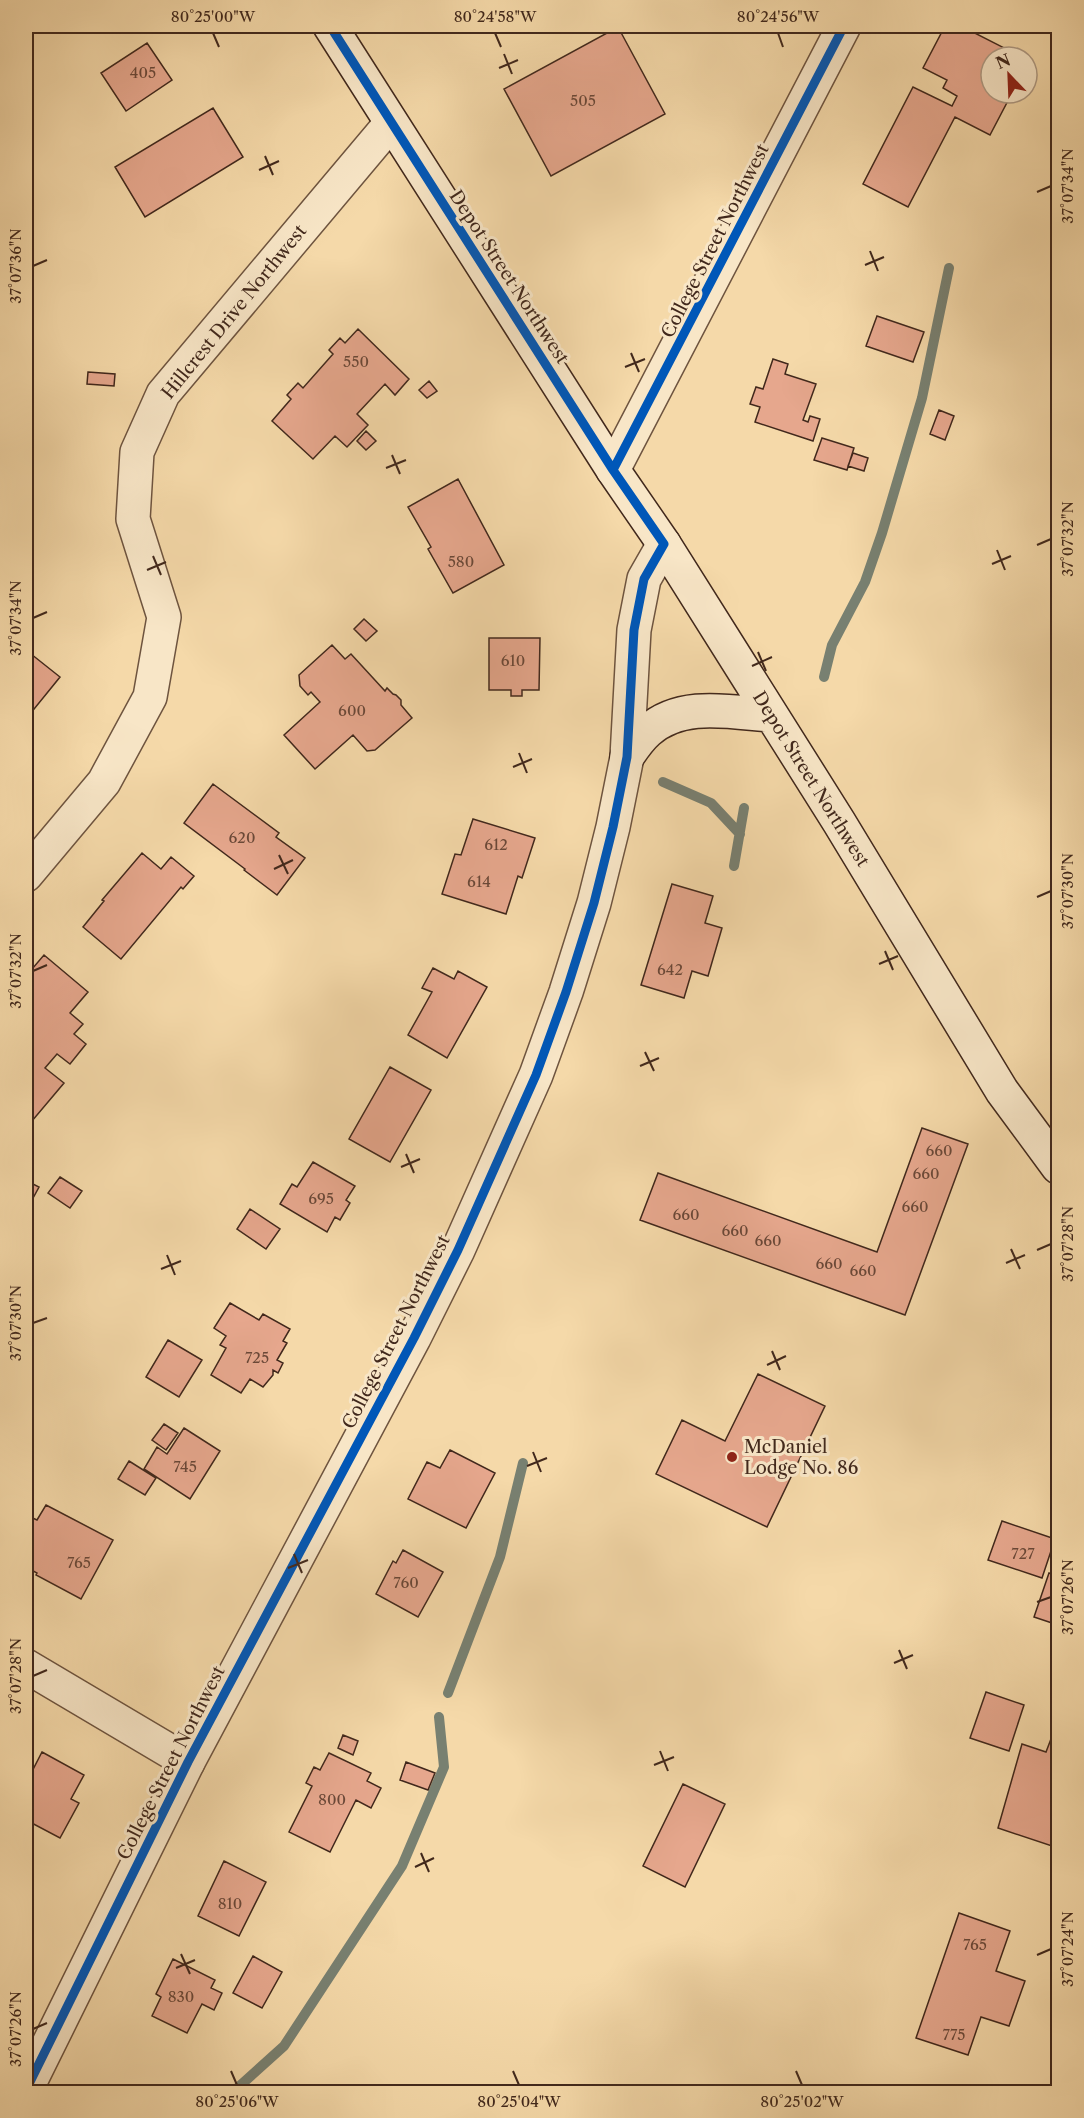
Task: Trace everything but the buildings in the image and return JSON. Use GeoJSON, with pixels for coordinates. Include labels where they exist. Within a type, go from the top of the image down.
{"type":"FeatureCollection","features":[{"type":"Feature","properties":{"kind":"street","name":"Depot Street Northwest"},"geometry":{"type":"LineString","coordinates":[[330,26],[613,470],[664,544],[839,822],[1002,1091],[1059,1167]]}},
{"type":"Feature","properties":{"kind":"street","name":"College Street Northwest"},"geometry":{"type":"LineString","coordinates":[[613,470],[844,26]]}},
{"type":"Feature","properties":{"kind":"street","name":"Hillcrest Drive Northwest"},"geometry":{"type":"LineString","coordinates":[[26,875],[104,782],[150,698],[164,617],[134,519],[134,508],[137,453],[164,393],[391,123]]}},
{"type":"Feature","properties":{"kind":"street","name":"College Street Northwest"},"geometry":{"type":"LineString","coordinates":[[26,2090],[188,1762],[434,1299],[536,1075],[566,992],[594,903],[613,827],[627,757],[634,630],[644,579],[664,544]]}},
{"type":"Feature","properties":{"kind":"street"},"geometry":{"type":"LineString","coordinates":[[627,757],[646,732],[662,720],[678,714],[696,710],[770,715]]}},
{"type":"Feature","properties":{"kind":"street"},"geometry":{"type":"LineString","coordinates":[[26,1666],[188,1762]]}},
{"type":"Feature","properties":{"kind":"waterway"},"geometry":{"type":"LineString","coordinates":[[824,677],[832,645],[865,582],[882,533],[922,398],[949,268]]}},
{"type":"Feature","properties":{"kind":"waterway"},"geometry":{"type":"LineString","coordinates":[[663,782],[711,803],[740,834]]}},
{"type":"Feature","properties":{"kind":"waterway"},"geometry":{"type":"LineString","coordinates":[[734,866],[744,808]]}},
{"type":"Feature","properties":{"kind":"waterway"},"geometry":{"type":"LineString","coordinates":[[448,1693],[500,1557],[523,1463]]}},
{"type":"Feature","properties":{"kind":"waterway"},"geometry":{"type":"LineString","coordinates":[[233,2092],[284,2046],[402,1866],[444,1767],[439,1717]]}},
{"type":"Feature","properties":{"kind":"cycle path"},"geometry":{"type":"LineString","coordinates":[[26,2090],[188,1762],[414,1338],[458,1250],[536,1075],[566,992],[594,903],[613,827],[627,757],[634,630],[644,579],[664,544],[613,470],[330,26]]}},
{"type":"Feature","properties":{"kind":"cycle path"},"geometry":{"type":"LineString","coordinates":[[613,470],[844,26]]}},
{"type":"Feature","properties":{"kind":"place","name":"McDaniel Lodge No. 86"},"geometry":{"type":"Point","coordinates":[732,1457]}}]}
